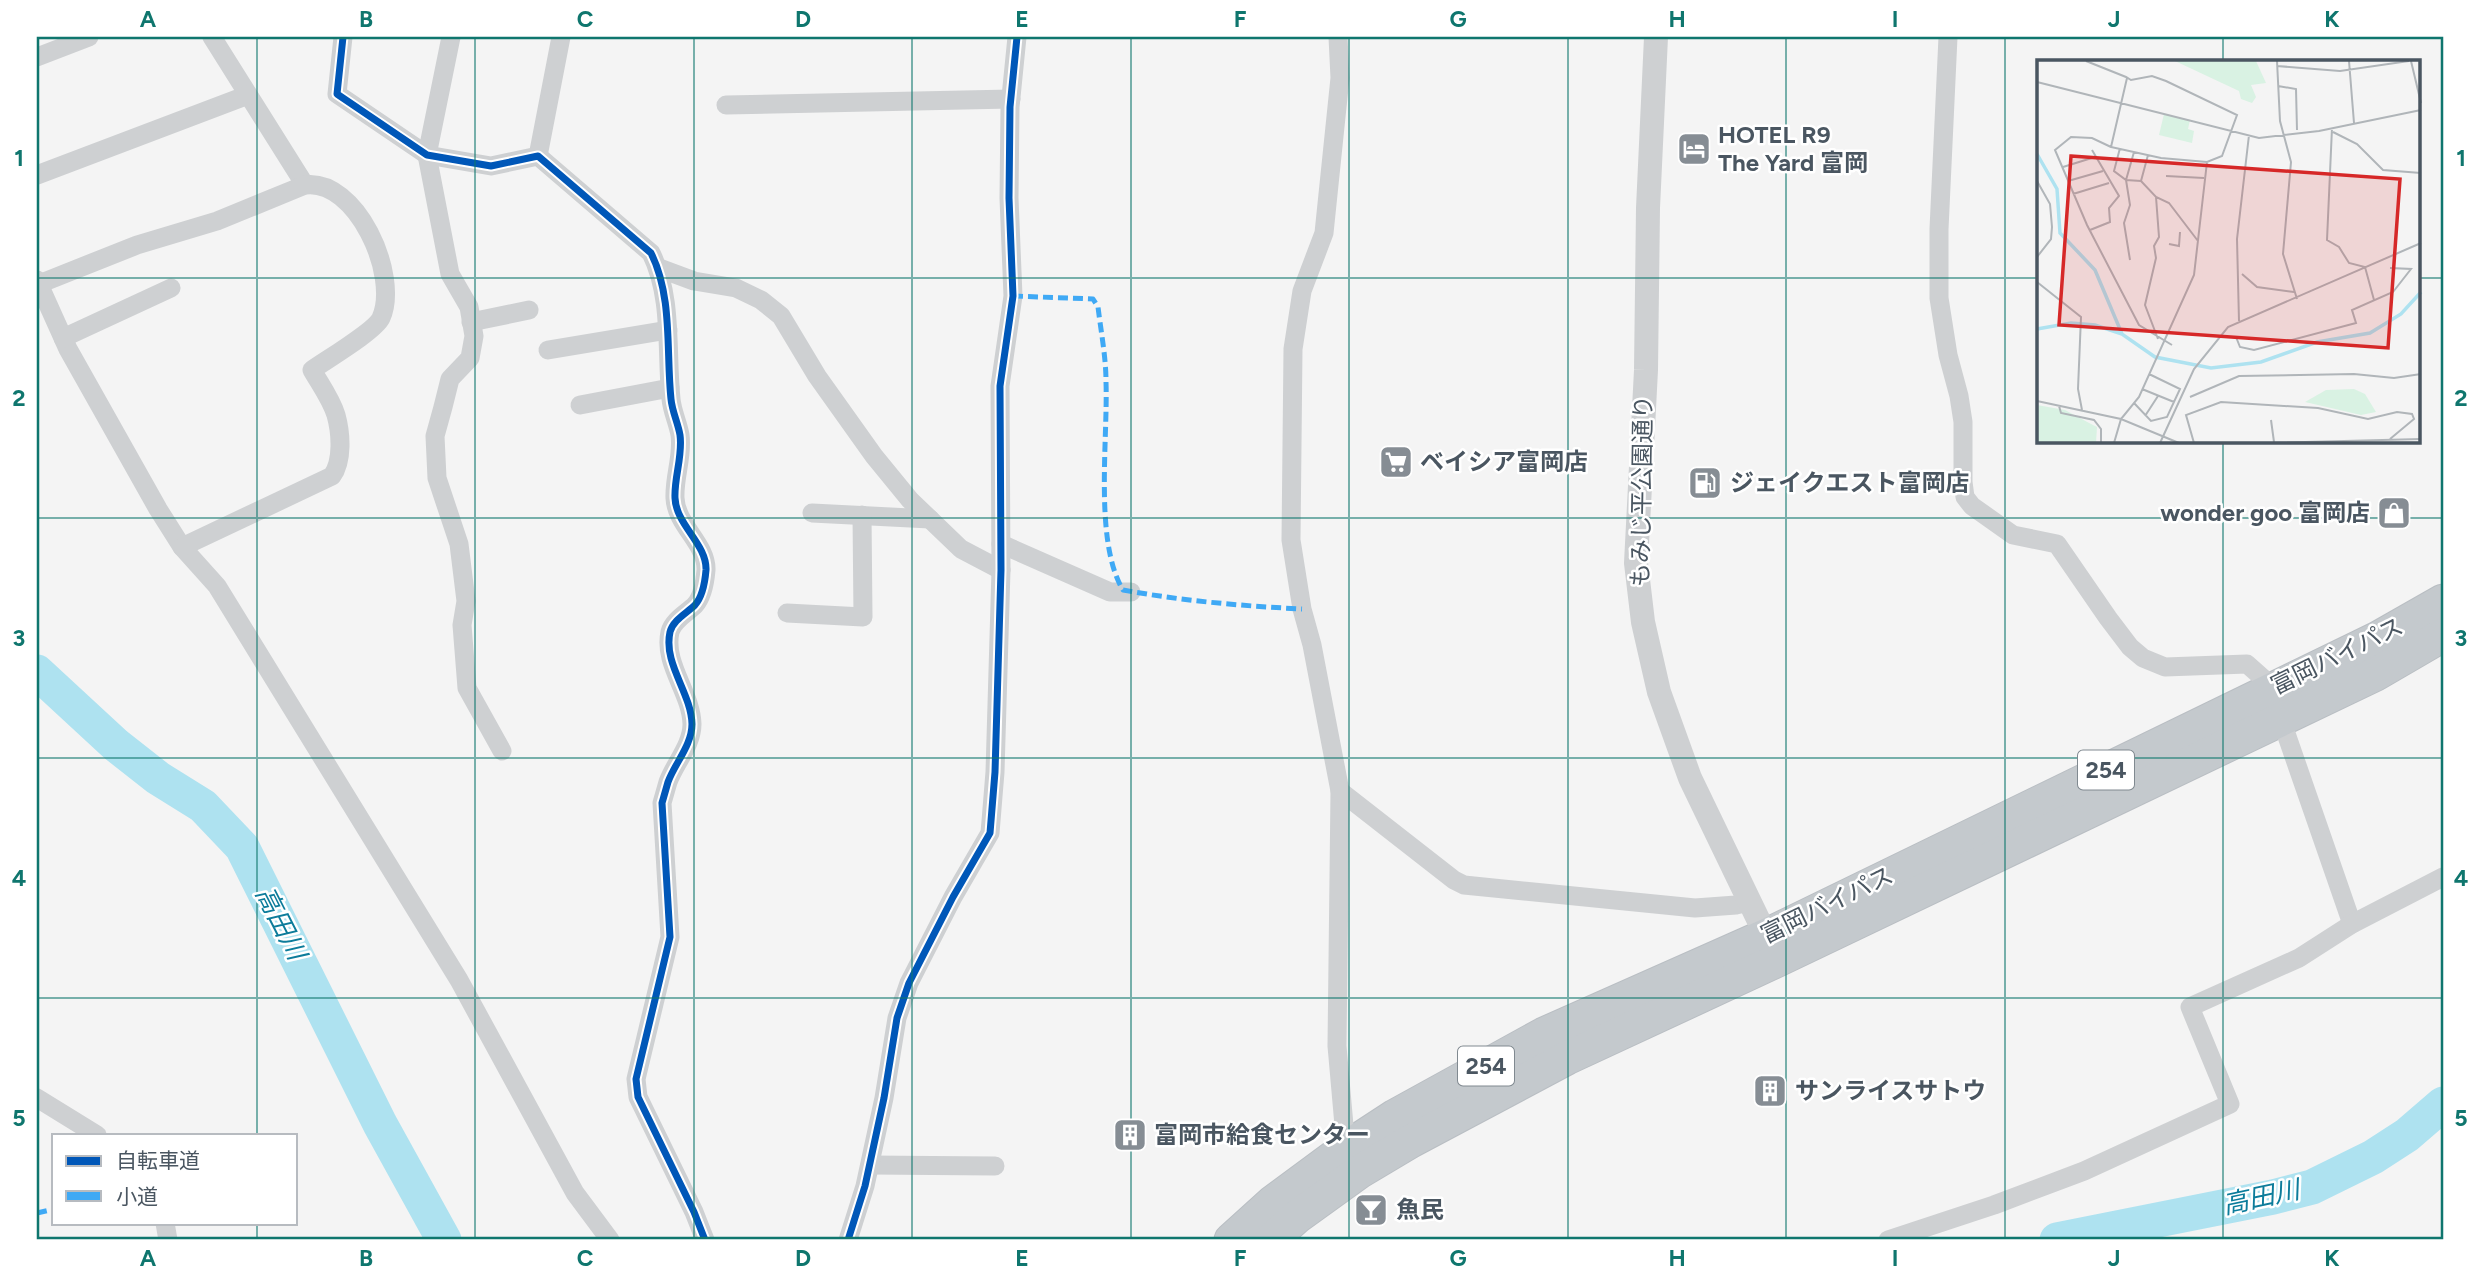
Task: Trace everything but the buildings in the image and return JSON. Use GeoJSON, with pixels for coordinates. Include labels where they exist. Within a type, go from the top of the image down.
{"type":"FeatureCollection","features":[{"type":"Feature","properties":{"kind":"highway","name":"富岡バイパス"},"geometry":{"type":"LineString","coordinates":[[1271,1240],[1298,1216],[1359,1172],[1411,1141],[1772,948],[2275,705],[2378,638],[2443,601]]}},
{"type":"Feature","properties":{"kind":"highway","name":"富岡バイパス"},"geometry":{"type":"LineString","coordinates":[[2275,705],[2376,674],[2443,635]]}},
{"type":"Feature","properties":{"kind":"highway","name":"富岡バイパス"},"geometry":{"type":"LineString","coordinates":[[1231,1240],[1273,1202],[1346,1148],[1395,1116],[1544,1034],[1772,948]]}},
{"type":"Feature","properties":{"kind":"street"},"geometry":{"type":"LineString","coordinates":[[37,57],[89,37]]}},
{"type":"Feature","properties":{"kind":"street"},"geometry":{"type":"LineString","coordinates":[[212,37],[305,185]]}},
{"type":"Feature","properties":{"kind":"street"},"geometry":{"type":"LineString","coordinates":[[343,37],[337,94],[427,155],[491,166],[538,156]]}},
{"type":"Feature","properties":{"kind":"street"},"geometry":{"type":"LineString","coordinates":[[451,37],[427,155],[450,274],[469,307],[474,336],[470,358],[450,379],[435,436],[437,478],[459,544],[466,601],[462,625],[467,688],[502,751]]}},
{"type":"Feature","properties":{"kind":"street"},"geometry":{"type":"LineString","coordinates":[[538,156],[561,37]]}},
{"type":"Feature","properties":{"kind":"street"},"geometry":{"type":"LineString","coordinates":[[848,1240],[870,1165],[897,1018],[909,983],[953,897],[990,833],[995,772],[1001,570],[1000,386],[1013,296],[1009,198],[1011,99],[1017,37]]}},
{"type":"Feature","properties":{"kind":"street"},"geometry":{"type":"LineString","coordinates":[[1338,37],[1340,78],[1324,233],[1302,291],[1293,349],[1291,540],[1302,609],[1312,645],[1340,791],[1337,1046],[1346,1148]]}},
{"type":"Feature","properties":{"kind":"street","name":"もみじ平公園通り"},"geometry":{"type":"LineString","coordinates":[[1656,37],[1648,208],[1646,370],[1636,563],[1643,622],[1659,692],[1690,778],[1772,948]]}},
{"type":"Feature","properties":{"kind":"street"},"geometry":{"type":"LineString","coordinates":[[1948,37],[1939,229],[1939,298],[1963,422],[1962,482],[1965,497],[1972,506],[2013,534],[2057,544],[2108,618],[2130,647],[2143,658],[2165,667],[2247,664],[2264,680],[2352,924]]}},
{"type":"Feature","properties":{"kind":"street"},"geometry":{"type":"LineString","coordinates":[[37,175],[248,95]]}},
{"type":"Feature","properties":{"kind":"street"},"geometry":{"type":"LineString","coordinates":[[726,105],[1011,99]]}},
{"type":"Feature","properties":{"kind":"street"},"geometry":{"type":"LineString","coordinates":[[538,156],[651,253],[659,268],[668,330],[671,404],[680,435],[675,498],[678,514],[695,540],[706,566],[703,590],[697,603],[670,631],[673,664],[692,723],[690,737],[668,781],[662,803],[670,937],[636,1079],[638,1097],[705,1240]]}},
{"type":"Feature","properties":{"kind":"street"},"geometry":{"type":"LineString","coordinates":[[182,547],[332,476],[337,469],[340,457],[336,417],[312,370],[370,330],[380,319],[385,276],[376,245],[364,223],[339,197],[324,187],[305,185],[217,221],[137,245],[38,282],[63,338],[158,509],[182,547],[217,586],[459,980],[575,1193],[610,1240]]}},
{"type":"Feature","properties":{"kind":"street"},"geometry":{"type":"LineString","coordinates":[[659,268],[694,281],[736,288],[761,300],[781,316],[817,376],[874,456],[910,500],[961,549],[1001,570]]}},
{"type":"Feature","properties":{"kind":"street"},"geometry":{"type":"LineString","coordinates":[[63,338],[171,288]]}},
{"type":"Feature","properties":{"kind":"street"},"geometry":{"type":"LineString","coordinates":[[471,322],[529,310]]}},
{"type":"Feature","properties":{"kind":"street"},"geometry":{"type":"LineString","coordinates":[[548,350],[668,330]]}},
{"type":"Feature","properties":{"kind":"street"},"geometry":{"type":"LineString","coordinates":[[580,405],[670,388]]}},
{"type":"Feature","properties":{"kind":"street"},"geometry":{"type":"LineString","coordinates":[[812,513],[930,519]]}},
{"type":"Feature","properties":{"kind":"street"},"geometry":{"type":"LineString","coordinates":[[787,612],[863,617],[862,515]]}},
{"type":"Feature","properties":{"kind":"street"},"geometry":{"type":"LineString","coordinates":[[1001,544],[1110,592],[1131,592]]}},
{"type":"Feature","properties":{"kind":"street"},"geometry":{"type":"LineString","coordinates":[[1340,791],[1464,885],[1695,908],[1749,902]]}},
{"type":"Feature","properties":{"kind":"street"},"geometry":{"type":"LineString","coordinates":[[1888,1240],[1994,1205],[2084,1171],[2230,1104],[2190,1007],[2299,958],[2352,924],[2443,877]]}},
{"type":"Feature","properties":{"kind":"street"},"geometry":{"type":"LineString","coordinates":[[37,1098],[95,1134]]}},
{"type":"Feature","properties":{"kind":"street"},"geometry":{"type":"LineString","coordinates":[[870,1165],[995,1166]]}},
{"type":"Feature","properties":{"kind":"waterway","name":"高田川"},"geometry":{"type":"LineString","coordinates":[[37,672],[116,745],[158,778],[203,806],[242,847],[380,1124],[444,1240]]}},
{"type":"Feature","properties":{"kind":"waterway","name":"高田川"},"geometry":{"type":"LineString","coordinates":[[2057,1240],[2312,1187],[2373,1157],[2407,1135],[2443,1104]]}},
{"type":"Feature","properties":{"kind":"marked path"},"geometry":{"type":"LineString","coordinates":[[1013,296],[1093,299],[1098,307],[1106,373],[1105,518],[1114,570],[1123,590],[1212,602],[1302,609]]}},
{"type":"Feature","properties":{"kind":"marked path"},"geometry":{"type":"LineString","coordinates":[[37,1213],[52,1209]]}},
{"type":"Feature","properties":{"kind":"cycle path"},"geometry":{"type":"LineString","coordinates":[[343,37],[337,94],[427,155],[491,166],[538,156],[651,253],[658,270],[666,306],[671,399],[681,443],[675,498],[680,517],[702,552],[706,570],[698,601],[677,620],[670,632],[670,655],[687,701],[692,724],[686,747],[671,775],[662,803],[670,937],[636,1079],[638,1097],[705,1240]]}},
{"type":"Feature","properties":{"kind":"cycle path"},"geometry":{"type":"LineString","coordinates":[[848,1240],[865,1186],[884,1098],[897,1018],[909,983],[953,897],[990,833],[995,772],[1001,570],[1000,386],[1013,296],[1009,198],[1010,107],[1017,37]]}},
{"type":"Feature","properties":{"kind":"place","name":"HOTEL R9 The Yard 富岡"},"geometry":{"type":"Point","coordinates":[1694,149]}},
{"type":"Feature","properties":{"kind":"place","name":"ベイシア富岡店"},"geometry":{"type":"Point","coordinates":[1396,462]}},
{"type":"Feature","properties":{"kind":"place","name":"ジェイクエスト富岡店"},"geometry":{"type":"Point","coordinates":[1705,483]}},
{"type":"Feature","properties":{"kind":"place","name":"wonder goo 富岡店"},"geometry":{"type":"Point","coordinates":[2394,513]}},
{"type":"Feature","properties":{"kind":"place","name":"サンライスサトウ"},"geometry":{"type":"Point","coordinates":[1770,1091]}},
{"type":"Feature","properties":{"kind":"place","name":"富岡市給食センター"},"geometry":{"type":"Point","coordinates":[1130,1135]}},
{"type":"Feature","properties":{"kind":"place","name":"魚民"},"geometry":{"type":"Point","coordinates":[1371,1210]}}]}
